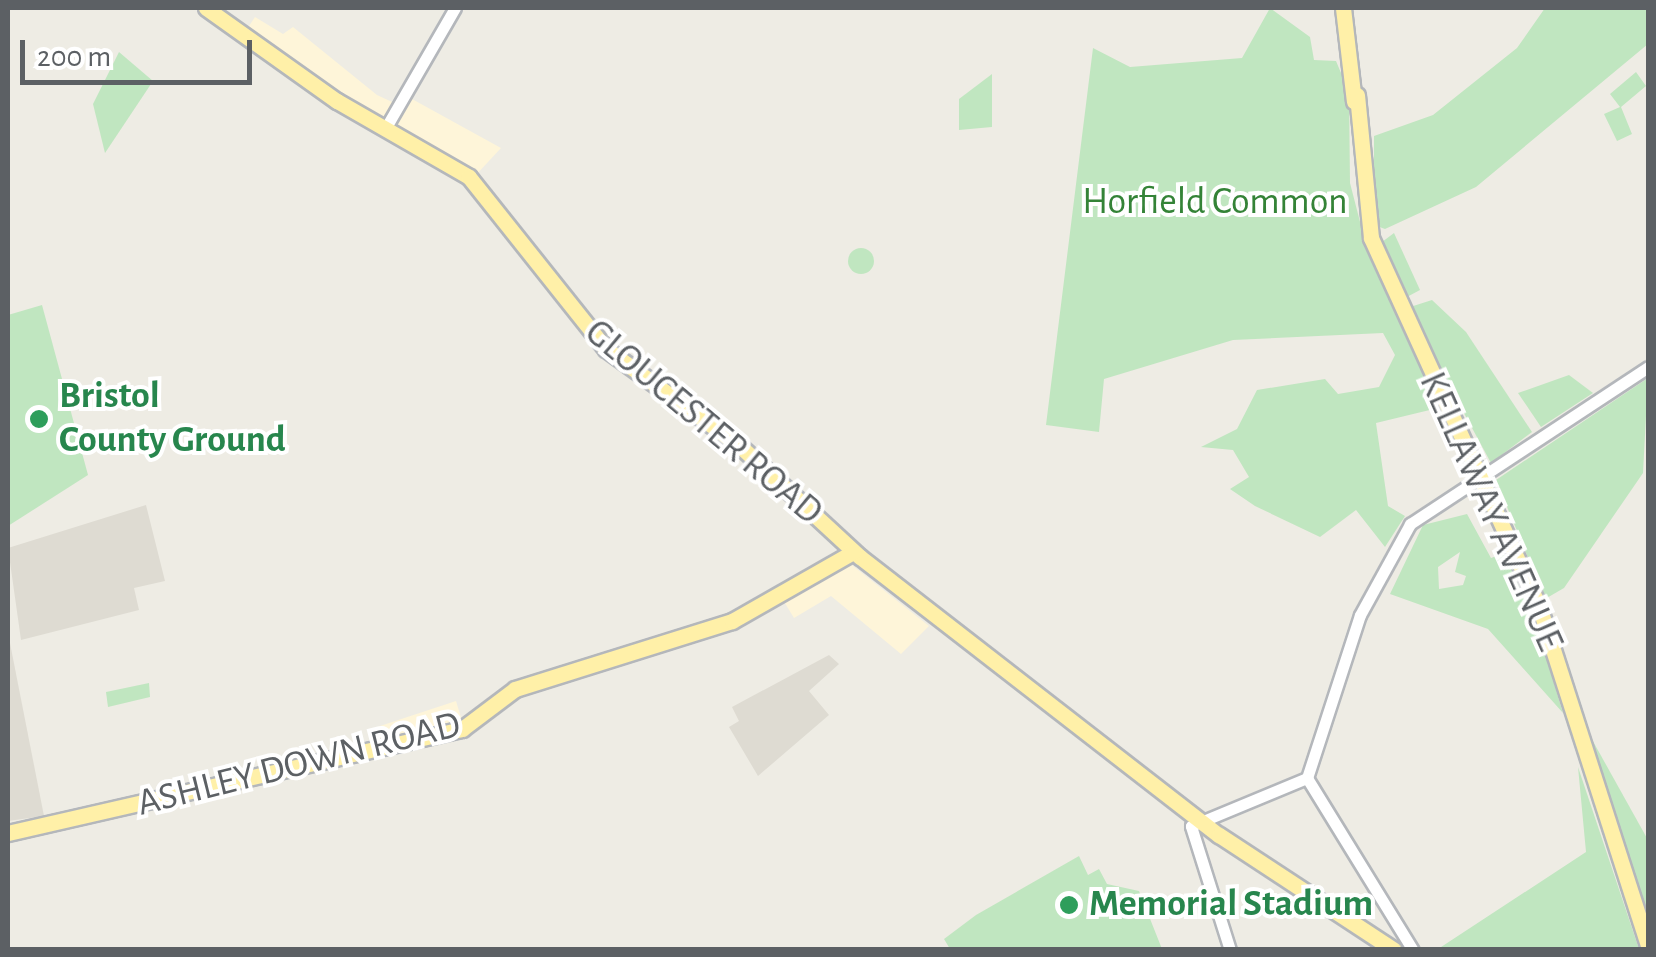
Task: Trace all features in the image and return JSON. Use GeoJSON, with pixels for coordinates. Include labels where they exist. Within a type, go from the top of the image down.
{"type":"FeatureCollection","features":[{"type":"Feature","properties":{"kind":"main road","name":"GLOUCESTER ROAD"},"geometry":{"type":"LineString","coordinates":[[206,8],[385,129],[484,189],[594,339],[740,446],[854,552],[1174,798],[1394,950]]}},
{"type":"Feature","properties":{"kind":"main road","name":"KELLAWAY AVENUE"},"geometry":{"type":"LineString","coordinates":[[1342,8],[1357,94],[1371,238],[1539,606],[1648,946]]}},
{"type":"Feature","properties":{"kind":"main road","name":"ASHLEY DOWN ROAD"},"geometry":{"type":"LineString","coordinates":[[8,833],[450,733],[515,689],[732,621],[854,552]]}},
{"type":"Feature","properties":{"kind":"street"},"geometry":{"type":"LineString","coordinates":[[385,129],[455,8]]}},
{"type":"Feature","properties":{"kind":"street"},"geometry":{"type":"LineString","coordinates":[[1192,844],[1307,778],[1360,615],[1410,524],[1648,367]]}},
{"type":"Feature","properties":{"kind":"street"},"geometry":{"type":"LineString","coordinates":[[1307,778],[1413,950]]}},
{"type":"Feature","properties":{"kind":"street"},"geometry":{"type":"LineString","coordinates":[[1174,798],[1230,950]]}},
{"type":"Feature","properties":{"kind":"shaded area"},"geometry":{"type":"Polygon","coordinates":[[[255,17],[283,34],[293,27],[377,95],[403,107],[412,99],[501,148],[475,176],[245,32],[255,17]]]}},
{"type":"Feature","properties":{"kind":"shaded area"},"geometry":{"type":"Polygon","coordinates":[[[146,505],[165,581],[134,588],[139,610],[21,640],[8,548],[146,505]]]}},
{"type":"Feature","properties":{"kind":"shaded area"},"geometry":{"type":"Polygon","coordinates":[[[848,562],[929,626],[901,654],[831,596],[794,618],[783,600],[848,562]]]}},
{"type":"Feature","properties":{"kind":"shaded area"},"geometry":{"type":"Polygon","coordinates":[[[8,633],[44,816],[8,821],[8,633]]]}},
{"type":"Feature","properties":{"kind":"shaded area"},"geometry":{"type":"Polygon","coordinates":[[[829,655],[839,664],[809,691],[829,715],[758,776],[729,727],[739,721],[732,707],[829,655]]]}},
{"type":"Feature","properties":{"kind":"shaded area"},"geometry":{"type":"Polygon","coordinates":[[[456,701],[463,724],[382,745],[377,727],[456,701]]]}},
{"type":"Feature","properties":{"kind":"green space","name":"Horfield Common"},"geometry":{"type":"Polygon","coordinates":[[[1270,8],[1310,37],[1314,60],[1336,61],[1349,92],[1350,183],[1366,245],[1438,408],[1376,423],[1388,506],[1405,516],[1385,547],[1356,510],[1320,537],[1255,506],[1230,489],[1249,477],[1233,450],[1201,447],[1237,429],[1257,390],[1325,379],[1338,394],[1379,387],[1395,355],[1383,333],[1233,340],[1104,379],[1099,432],[1046,425],[1093,48],[1130,67],[1242,58],[1270,8]]]}},
{"type":"Feature","properties":{"kind":"green space"},"geometry":{"type":"Polygon","coordinates":[[[1545,8],[1648,8],[1648,44],[1476,187],[1385,229],[1374,225],[1374,136],[1433,115],[1517,48],[1545,8]]]}},
{"type":"Feature","properties":{"kind":"green space"},"geometry":{"type":"Polygon","coordinates":[[[119,52],[153,81],[105,153],[93,104],[119,52]]]}},
{"type":"Feature","properties":{"kind":"green space"},"geometry":{"type":"Polygon","coordinates":[[[1636,72],[1646,86],[1621,107],[1632,134],[1617,141],[1604,114],[1620,107],[1610,94],[1636,72]]]}},
{"type":"Feature","properties":{"kind":"green space"},"geometry":{"type":"Polygon","coordinates":[[[992,74],[992,127],[959,130],[959,99],[992,74]]]}},
{"type":"Feature","properties":{"kind":"green space","name":"Horfield Common"},"geometry":{"type":"Polygon","coordinates":[[[1394,233],[1420,290],[1405,298],[1382,242],[1394,233]]]}},
{"type":"Feature","properties":{"kind":"green space"},"geometry":{"type":"Polygon","coordinates":[[[861,248],[870,252],[874,261],[870,270],[861,274],[852,270],[848,261],[852,252],[861,248]]]}},
{"type":"Feature","properties":{"kind":"green space","name":"Horfield Common"},"geometry":{"type":"Polygon","coordinates":[[[1432,300],[1466,332],[1532,432],[1491,463],[1407,308],[1432,300]]]}},
{"type":"Feature","properties":{"kind":"green space","name":"Bristol County Ground"},"geometry":{"type":"Polygon","coordinates":[[[42,305],[88,475],[8,526],[8,315],[42,305]]]}},
{"type":"Feature","properties":{"kind":"green space"},"geometry":{"type":"Polygon","coordinates":[[[1569,375],[1593,393],[1541,427],[1518,393],[1569,375]]]}},
{"type":"Feature","properties":{"kind":"green space"},"geometry":{"type":"Polygon","coordinates":[[[1648,378],[1643,473],[1564,588],[1545,599],[1496,480],[1648,378]]]}},
{"type":"Feature","properties":{"kind":"green space"},"geometry":{"type":"Polygon","coordinates":[[[1467,514],[1491,558],[1504,553],[1529,601],[1563,713],[1488,629],[1390,594],[1423,525],[1467,514]],[[1460,552],[1438,567],[1439,589],[1463,585],[1466,576],[1455,572],[1460,552]]]}},
{"type":"Feature","properties":{"kind":"green space"},"geometry":{"type":"Polygon","coordinates":[[[149,683],[150,697],[108,707],[106,692],[149,683]]]}},
{"type":"Feature","properties":{"kind":"green space"},"geometry":{"type":"Polygon","coordinates":[[[1585,727],[1648,840],[1648,920],[1597,769],[1585,727]]]}},
{"type":"Feature","properties":{"kind":"green space"},"geometry":{"type":"Polygon","coordinates":[[[1578,767],[1639,949],[1438,949],[1586,852],[1578,767]]]}},
{"type":"Feature","properties":{"kind":"green space","name":"Memorial Stadium"},"geometry":{"type":"Polygon","coordinates":[[[1079,856],[1088,875],[1099,869],[1107,884],[1139,891],[1162,949],[950,949],[944,939],[976,915],[1079,856]]]}},
{"type":"Feature","properties":{"kind":"place","name":"Bristol County Ground"},"geometry":{"type":"Point","coordinates":[39,419]}},
{"type":"Feature","properties":{"kind":"place","name":"Memorial Stadium"},"geometry":{"type":"Point","coordinates":[1069,905]}}]}
